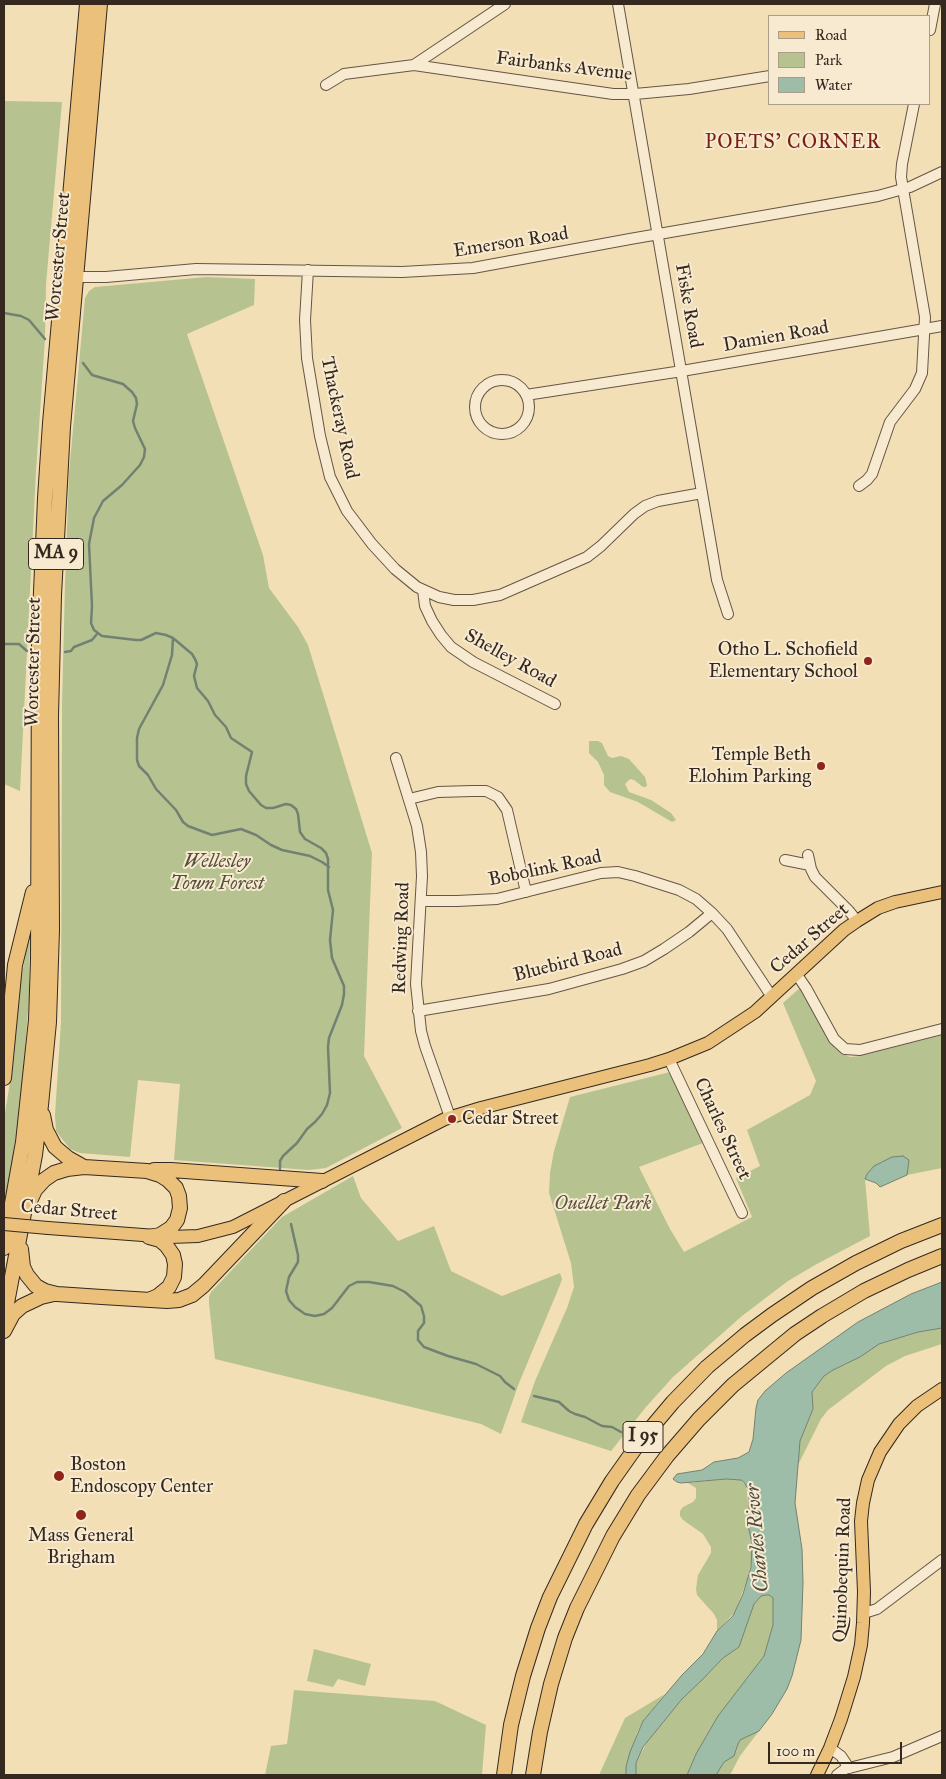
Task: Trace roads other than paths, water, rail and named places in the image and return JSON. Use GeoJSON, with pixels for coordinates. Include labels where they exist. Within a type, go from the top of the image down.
{"type":"FeatureCollection","features":[{"type":"Feature","properties":{"kind":"highway","name":"Worcester Street"},"geometry":{"type":"LineString","coordinates":[[4,1248],[23,1142],[34,1050],[38,960],[39,638],[45,498],[87,4]]}},
{"type":"Feature","properties":{"kind":"highway","name":"Worcester Street"},"geometry":{"type":"LineString","coordinates":[[4,1319],[20,1238],[42,1106],[49,1022],[51,961],[51,716],[54,595],[62,435],[101,4]]}},
{"type":"Feature","properties":{"kind":"highway"},"geometry":{"type":"LineString","coordinates":[[4,1078],[17,952],[38,867]]}},
{"type":"Feature","properties":{"kind":"highway"},"geometry":{"type":"LineString","coordinates":[[42,1106],[46,1130],[52,1142],[64,1156],[84,1167]]}},
{"type":"Feature","properties":{"kind":"highway"},"geometry":{"type":"LineString","coordinates":[[23,1217],[32,1197],[44,1180],[57,1172],[84,1167],[147,1172],[160,1175],[168,1180],[176,1188],[180,1202],[179,1214],[171,1228],[160,1235],[149,1237]]}},
{"type":"Feature","properties":{"kind":"highway"},"geometry":{"type":"LineString","coordinates":[[147,1172],[166,1170],[322,1181]]}},
{"type":"Feature","properties":{"kind":"highway"},"geometry":{"type":"LineString","coordinates":[[4,1331],[13,1314],[22,1306],[41,1297],[58,1294],[173,1301],[192,1295],[211,1278],[284,1201]]}},
{"type":"Feature","properties":{"kind":"highway","name":"I 95"},"geometry":{"type":"LineString","coordinates":[[504,1775],[510,1732],[523,1676],[547,1606],[586,1524],[612,1481],[641,1440],[673,1402],[707,1367],[765,1320],[812,1288],[856,1263],[901,1242],[942,1226]]}},
{"type":"Feature","properties":{"kind":"highway"},"geometry":{"type":"LineString","coordinates":[[148,1300],[159,1296],[169,1287],[176,1271],[174,1259],[169,1248],[160,1240],[149,1237]]}},
{"type":"Feature","properties":{"kind":"highway"},"geometry":{"type":"LineString","coordinates":[[20,1238],[24,1267],[28,1277],[40,1288],[58,1294]]}},
{"type":"Feature","properties":{"kind":"highway","name":"I 95"},"geometry":{"type":"LineString","coordinates":[[533,1775],[550,1684],[577,1608],[612,1536],[657,1468],[710,1407],[739,1379],[808,1324],[850,1299],[893,1277],[942,1256]]}},
{"type":"Feature","properties":{"kind":"main road","name":"Cedar Street"},"geometry":{"type":"LineString","coordinates":[[4,1224],[149,1237],[188,1237],[222,1230],[238,1224],[450,1118],[670,1059],[708,1042],[730,1030],[772,997],[857,920],[895,902],[942,892]]}},
{"type":"Feature","properties":{"kind":"main road","name":"Quinobequin Road"},"geometry":{"type":"LineString","coordinates":[[818,1775],[842,1719],[854,1677],[860,1645],[864,1613],[861,1526],[864,1496],[870,1474],[880,1452],[899,1424],[917,1406],[942,1389]]}},
{"type":"Feature","properties":{"kind":"street"},"geometry":{"type":"LineString","coordinates":[[326,85],[344,74],[414,65],[505,4]]}},
{"type":"Feature","properties":{"kind":"street","name":"Fiske Road"},"geometry":{"type":"LineString","coordinates":[[618,4],[635,94],[702,493],[718,580],[728,614]]}},
{"type":"Feature","properties":{"kind":"street"},"geometry":{"type":"LineString","coordinates":[[931,20],[935,4]]}},
{"type":"Feature","properties":{"kind":"street"},"geometry":{"type":"LineString","coordinates":[[931,23],[942,16]]}},
{"type":"Feature","properties":{"kind":"street","name":"Fairbanks Avenue"},"geometry":{"type":"LineString","coordinates":[[414,65],[613,94],[689,89],[768,76]]}},
{"type":"Feature","properties":{"kind":"street"},"geometry":{"type":"LineString","coordinates":[[859,486],[872,474],[887,428],[893,416],[915,389],[920,379],[925,329],[924,311],[902,190],[902,164],[914,105]]}},
{"type":"Feature","properties":{"kind":"street","name":"Emerson Road"},"geometry":{"type":"LineString","coordinates":[[77,277],[106,277],[196,269],[402,272],[473,268],[869,197],[902,190],[942,172]]}},
{"type":"Feature","properties":{"kind":"street","name":"Thackeray Road"},"geometry":{"type":"LineString","coordinates":[[308,270],[305,320],[307,358],[320,436],[330,477],[347,511],[372,544],[402,576],[423,590],[444,598],[463,601],[484,599],[505,593],[587,557],[645,506],[658,501],[702,493]]}},
{"type":"Feature","properties":{"kind":"street","name":"Damien Road"},"geometry":{"type":"LineString","coordinates":[[526,395],[682,371],[942,326]]}},
{"type":"Feature","properties":{"kind":"street"},"geometry":{"type":"LineString","coordinates":[[505,380],[521,388],[526,395],[529,411],[527,418],[516,430],[509,434],[493,433],[486,429],[476,415],[475,406],[477,398],[488,384],[505,380]]}},
{"type":"Feature","properties":{"kind":"street","name":"Shelley Road"},"geometry":{"type":"LineString","coordinates":[[423,590],[425,606],[432,621],[440,635],[451,647],[473,662],[555,704]]}},
{"type":"Feature","properties":{"kind":"street","name":"Redwing Road"},"geometry":{"type":"LineString","coordinates":[[396,758],[409,799],[421,852],[421,901],[416,984],[418,1011],[425,1046],[450,1118]]}},
{"type":"Feature","properties":{"kind":"street"},"geometry":{"type":"LineString","coordinates":[[409,799],[438,792],[472,790],[486,791],[498,797],[507,810],[526,892]]}},
{"type":"Feature","properties":{"kind":"street"},"geometry":{"type":"LineString","coordinates":[[785,860],[809,860],[818,881],[857,920]]}},
{"type":"Feature","properties":{"kind":"street","name":"Bobolink Road"},"geometry":{"type":"LineString","coordinates":[[421,901],[497,899],[600,873],[618,872],[679,890],[696,899],[727,929],[772,997]]}},
{"type":"Feature","properties":{"kind":"street","name":"Bluebird Road"},"geometry":{"type":"LineString","coordinates":[[418,1011],[549,989],[622,969],[644,961],[664,949],[712,913]]}},
{"type":"Feature","properties":{"kind":"street"},"geometry":{"type":"LineString","coordinates":[[797,975],[834,1039],[845,1048],[860,1050],[942,1029]]}},
{"type":"Feature","properties":{"kind":"street","name":"Charles Street"},"geometry":{"type":"LineString","coordinates":[[670,1059],[742,1214]]}},
{"type":"Feature","properties":{"kind":"street"},"geometry":{"type":"LineString","coordinates":[[864,1613],[877,1610],[942,1560]]}},
{"type":"Feature","properties":{"kind":"street"},"geometry":{"type":"LineString","coordinates":[[837,1775],[849,1768],[893,1757],[941,1738]]}},
{"type":"Feature","properties":{"kind":"street"},"geometry":{"type":"LineString","coordinates":[[830,1748],[841,1756],[849,1768]]}},
{"type":"Feature","properties":{"kind":"water"},"geometry":{"type":"Polygon","coordinates":[[[903,1156],[909,1160],[907,1175],[880,1187],[876,1183],[865,1179],[874,1166],[892,1157],[903,1156]]]}},
{"type":"Feature","properties":{"kind":"water","name":"Charles River"},"geometry":{"type":"Polygon","coordinates":[[[942,1282],[942,1328],[918,1332],[879,1344],[860,1357],[824,1376],[812,1392],[813,1409],[800,1441],[795,1503],[802,1549],[801,1640],[787,1689],[772,1714],[759,1731],[740,1740],[734,1756],[724,1762],[716,1775],[687,1775],[696,1754],[718,1716],[764,1656],[773,1625],[773,1598],[766,1595],[761,1596],[754,1604],[739,1647],[723,1658],[682,1699],[643,1747],[636,1763],[636,1775],[626,1775],[630,1752],[643,1721],[682,1675],[703,1654],[717,1631],[733,1616],[743,1594],[751,1567],[752,1543],[747,1521],[749,1497],[748,1489],[744,1482],[726,1479],[681,1483],[673,1479],[677,1474],[702,1470],[714,1462],[738,1458],[749,1452],[753,1439],[758,1400],[765,1391],[786,1373],[858,1322],[911,1294],[942,1282]]]}},
{"type":"Feature","properties":{"kind":"waterway"},"geometry":{"type":"LineString","coordinates":[[4,313],[21,316],[29,320],[45,339]]}},
{"type":"Feature","properties":{"kind":"waterway"},"geometry":{"type":"LineString","coordinates":[[83,363],[92,375],[123,384],[132,392],[137,404],[133,421],[145,449],[140,465],[122,485],[103,501],[94,518],[89,544],[91,623],[94,630],[102,636],[136,640],[141,640],[156,633],[166,635],[173,638],[192,654],[197,664],[194,676],[197,688],[208,701],[215,715],[226,727],[231,738],[252,752],[246,776],[246,784],[249,791],[266,808],[286,804],[296,809],[300,832],[305,839],[321,848],[326,853],[328,859],[328,890],[333,910],[330,940],[332,958],[344,986],[342,1005],[329,1038],[330,1093],[322,1114],[283,1156],[280,1161],[280,1169]]}},
{"type":"Feature","properties":{"kind":"waterway"},"geometry":{"type":"LineString","coordinates":[[65,652],[71,651],[74,647],[92,640],[97,634]]}},
{"type":"Feature","properties":{"kind":"waterway"},"geometry":{"type":"LineString","coordinates":[[173,638],[172,655],[163,685],[139,729],[137,738],[137,760],[139,766],[188,826],[212,835],[241,829],[282,850],[310,856],[329,867]]}},
{"type":"Feature","properties":{"kind":"waterway"},"geometry":{"type":"LineString","coordinates":[[4,644],[19,644],[27,651]]}},
{"type":"Feature","properties":{"kind":"waterway"},"geometry":{"type":"LineString","coordinates":[[291,1224],[298,1262],[289,1277],[286,1291],[289,1300],[295,1307],[305,1314],[315,1316],[324,1314],[332,1308],[349,1286],[357,1282],[393,1286],[405,1292],[421,1306],[424,1323],[418,1331],[418,1340],[424,1347],[476,1364],[500,1376],[514,1389]]}},
{"type":"Feature","properties":{"kind":"waterway"},"geometry":{"type":"LineString","coordinates":[[534,1396],[559,1402],[575,1414],[621,1432]]}},
{"type":"Feature","properties":{"kind":"place","name":"Otho L. Schofield Elementary School"},"geometry":{"type":"Point","coordinates":[868,661]}},
{"type":"Feature","properties":{"kind":"place","name":"Temple Beth Elohim Parking"},"geometry":{"type":"Point","coordinates":[821,766]}},
{"type":"Feature","properties":{"kind":"place","name":"Cedar Street"},"geometry":{"type":"Point","coordinates":[452,1119]}},
{"type":"Feature","properties":{"kind":"place","name":"Boston Endoscopy Center"},"geometry":{"type":"Point","coordinates":[59,1476]}},
{"type":"Feature","properties":{"kind":"place","name":"Mass General Brigham"},"geometry":{"type":"Point","coordinates":[81,1515]}},
{"type":"Feature","properties":{"kind":"district","name":"POETS' CORNER"},"geometry":{"type":"Point","coordinates":[793,143]}},
{"type":"Feature","properties":{"kind":"park label","name":"Wellesley Town Forest"},"geometry":{"type":"Point","coordinates":[217,873]}},
{"type":"Feature","properties":{"kind":"park label","name":"Ouellet Park"},"geometry":{"type":"Point","coordinates":[603,1204]}}]}
